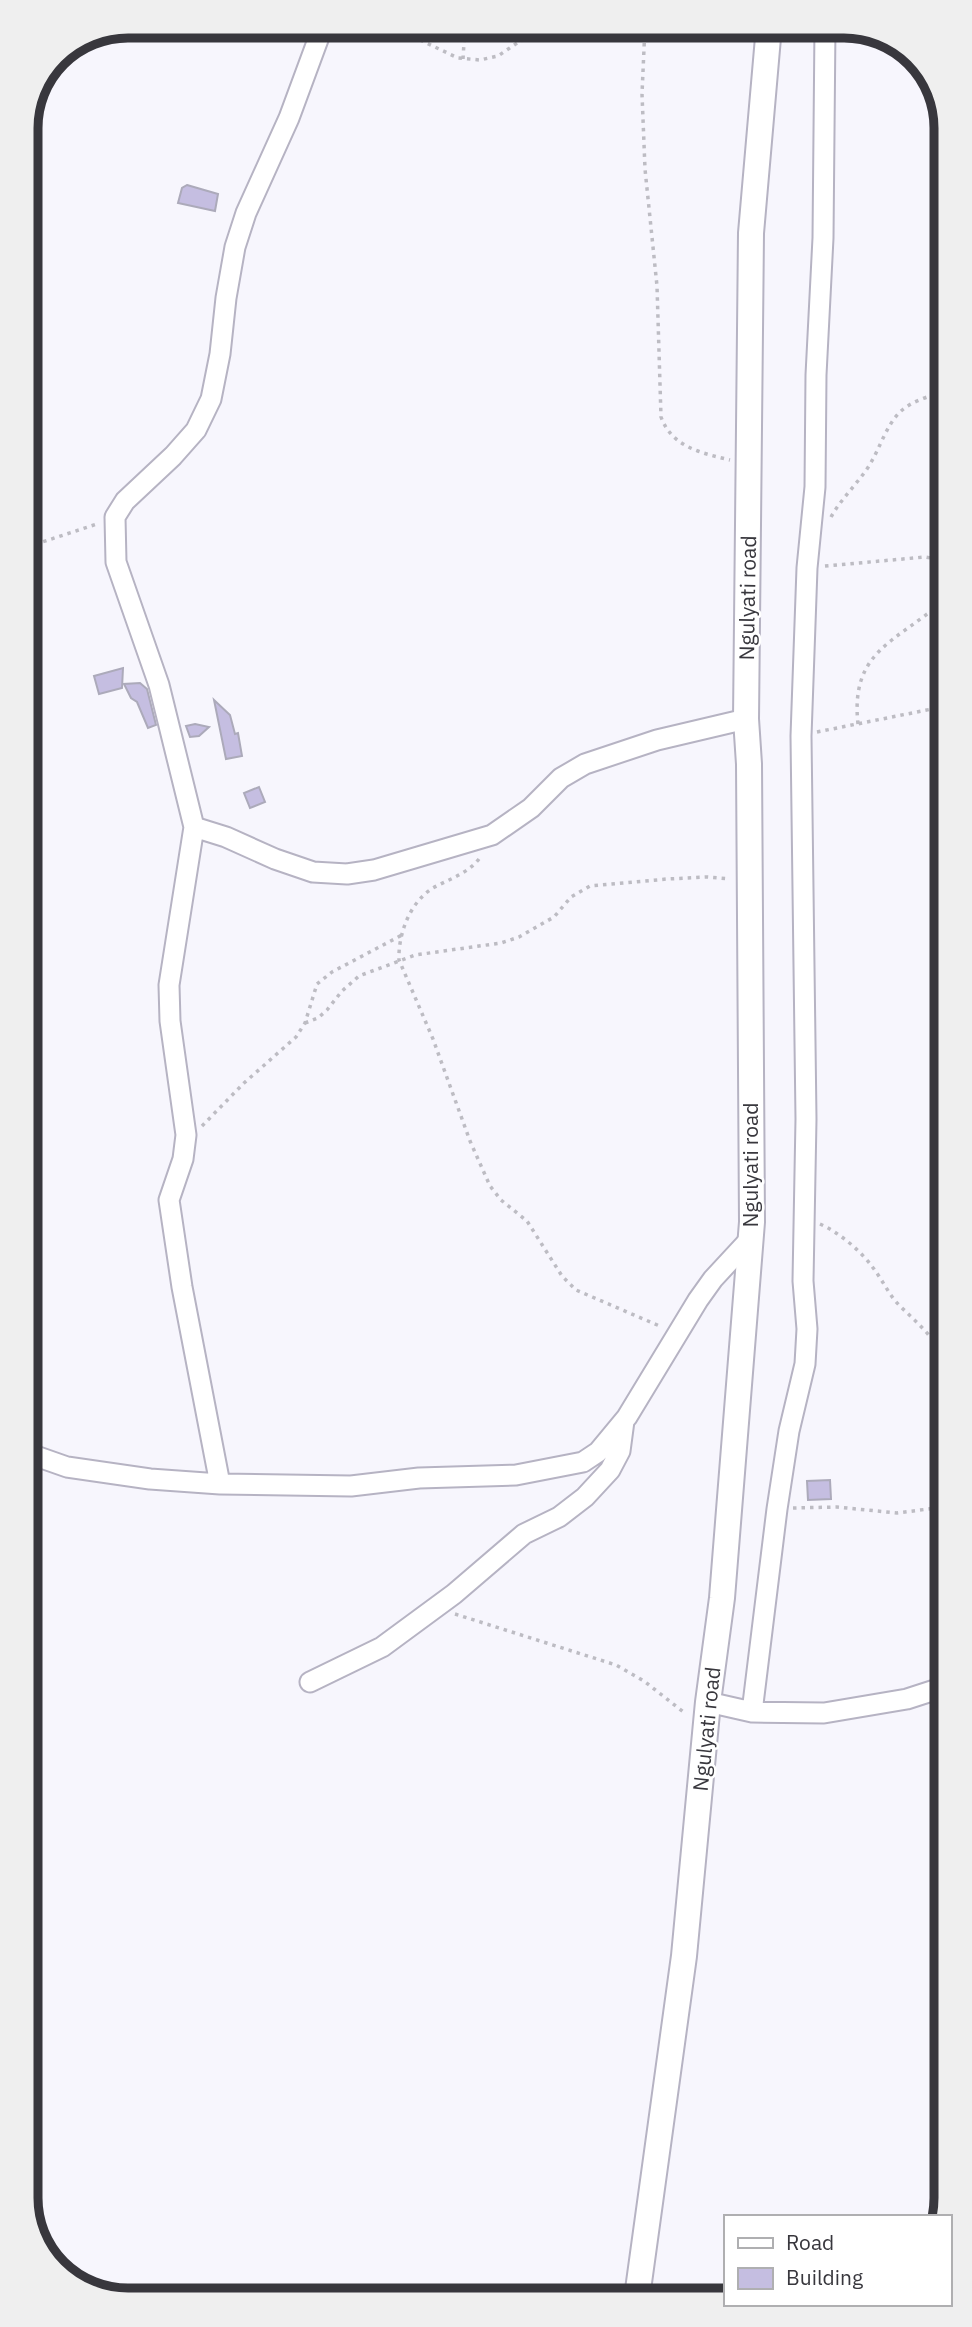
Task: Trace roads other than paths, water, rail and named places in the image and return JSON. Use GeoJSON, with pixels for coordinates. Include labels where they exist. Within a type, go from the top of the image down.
{"type":"FeatureCollection","features":[{"type":"Feature","properties":{"kind":"main road","name":"Ngulyati road"},"geometry":{"type":"LineString","coordinates":[[638,2288],[684,1956],[708,1702],[722,1598],[751,1238],[750,881],[746,719],[751,233],[768,39]]}},
{"type":"Feature","properties":{"kind":"street"},"geometry":{"type":"LineString","coordinates":[[220,1485],[169,1200],[183,1158],[185,1141],[170,1021],[169,985],[194,827],[159,685],[116,562],[115,517],[125,501],[173,456],[196,430],[211,399],[235,247],[246,213],[289,118],[319,38]]}},
{"type":"Feature","properties":{"kind":"street"},"geometry":{"type":"LineString","coordinates":[[752,1712],[777,1509],[789,1430],[805,1364],[807,1329],[803,1281],[806,1119],[801,736],[807,568],[815,487],[825,39]]}},
{"type":"Feature","properties":{"kind":"street"},"geometry":{"type":"LineString","coordinates":[[194,827],[313,872],[347,874],[374,870],[492,835],[531,808],[561,778],[585,764],[657,740],[746,719]]}},
{"type":"Feature","properties":{"kind":"street"},"geometry":{"type":"LineString","coordinates":[[38,1457],[67,1467],[150,1479],[220,1485],[351,1486],[419,1478],[516,1475],[583,1462],[598,1452],[624,1420],[713,1279],[751,1238]]}},
{"type":"Feature","properties":{"kind":"street"},"geometry":{"type":"LineString","coordinates":[[310,1682],[383,1647],[524,1534],[559,1517],[585,1497],[610,1471],[620,1451],[624,1420]]}},
{"type":"Feature","properties":{"kind":"street"},"geometry":{"type":"LineString","coordinates":[[708,1702],[752,1712],[824,1713],[907,1699],[934,1690]]}}]}
